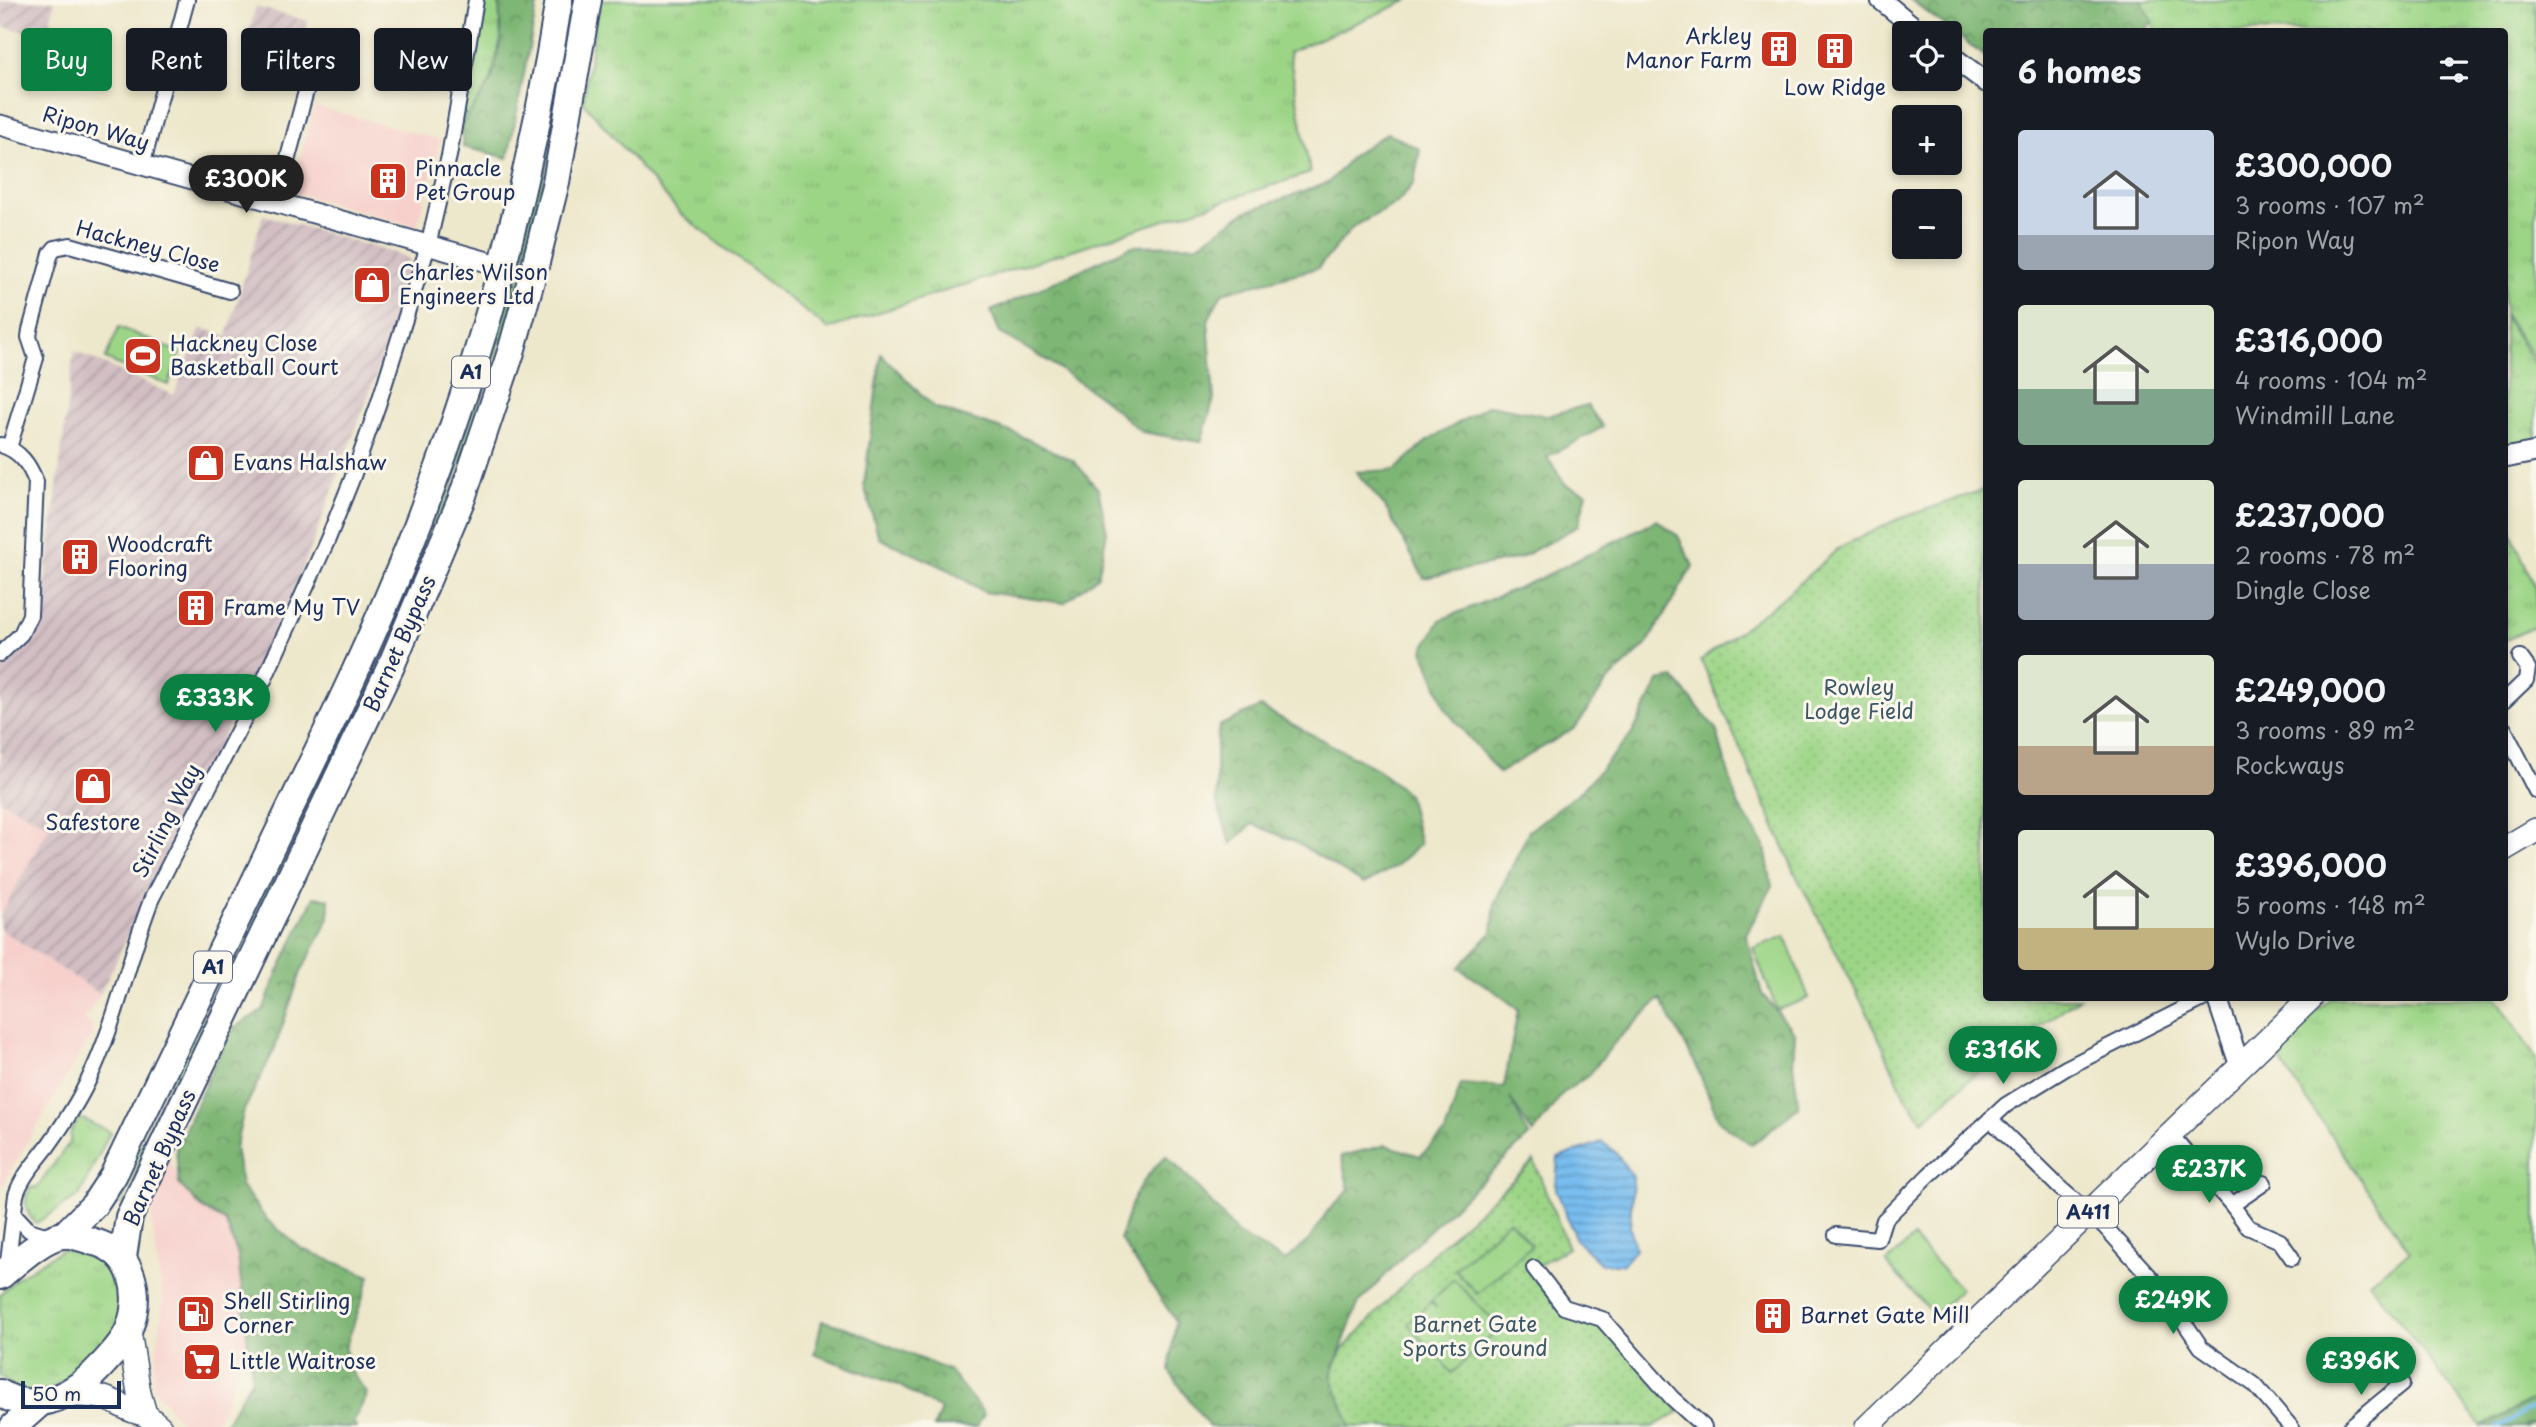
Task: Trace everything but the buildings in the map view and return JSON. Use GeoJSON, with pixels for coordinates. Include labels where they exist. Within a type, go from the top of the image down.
{"type":"FeatureCollection","features":[{"type":"Feature","properties":{"kind":"highway","name":"Barnet Bypass"},"geometry":{"type":"LineString","coordinates":[[3,1273],[26,1255],[60,1236],[94,1205],[113,1176],[360,660],[409,547],[479,350],[526,170],[559,0]]}},
{"type":"Feature","properties":{"kind":"highway","name":"Barnet Bypass"},"geometry":{"type":"LineString","coordinates":[[123,1257],[129,1217],[391,666],[462,498],[511,352],[535,267],[565,135],[588,0]]}},
{"type":"Feature","properties":{"kind":"highway"},"geometry":{"type":"LineString","coordinates":[[0,1393],[21,1402],[40,1403],[67,1395],[95,1373],[115,1352],[129,1331],[135,1299],[134,1282],[123,1257],[97,1242],[60,1236]]}},
{"type":"Feature","properties":{"kind":"highway"},"geometry":{"type":"LineString","coordinates":[[13,1427],[40,1403]]}},
{"type":"Feature","properties":{"kind":"main road"},"geometry":{"type":"LineString","coordinates":[[2508,847],[2536,830]]}},
{"type":"Feature","properties":{"kind":"main road","name":"A411"},"geometry":{"type":"LineString","coordinates":[[1867,1427],[2308,1001]]}},
{"type":"Feature","properties":{"kind":"main road"},"geometry":{"type":"LineString","coordinates":[[129,1331],[152,1421]]}},
{"type":"Feature","properties":{"kind":"main road"},"geometry":{"type":"LineString","coordinates":[[67,1395],[92,1394],[109,1399],[129,1412],[152,1421]]}},
{"type":"Feature","properties":{"kind":"street"},"geometry":{"type":"LineString","coordinates":[[142,166],[187,0]]}},
{"type":"Feature","properties":{"kind":"street","name":"Stirling Way"},"geometry":{"type":"LineString","coordinates":[[3,1273],[19,1184],[54,1137],[79,1097],[103,1048],[152,898],[264,680],[328,539],[378,405],[428,246],[449,156],[476,0]]}},
{"type":"Feature","properties":{"kind":"street"},"geometry":{"type":"LineString","coordinates":[[1881,0],[1906,21]]}},
{"type":"Feature","properties":{"kind":"street"},"geometry":{"type":"LineString","coordinates":[[1962,64],[1983,80]]}},
{"type":"Feature","properties":{"kind":"street"},"geometry":{"type":"LineString","coordinates":[[276,202],[307,91]]}},
{"type":"Feature","properties":{"kind":"street","name":"Ripon Way"},"geometry":{"type":"LineString","coordinates":[[0,125],[502,266]]}},
{"type":"Feature","properties":{"kind":"street","name":"Hackney Close"},"geometry":{"type":"LineString","coordinates":[[5,446],[36,358],[29,337],[30,330],[51,253],[55,248],[70,245],[230,291]]}},
{"type":"Feature","properties":{"kind":"street"},"geometry":{"type":"LineString","coordinates":[[0,654],[21,634],[30,615],[36,482],[33,472],[21,455],[5,446]]}},
{"type":"Feature","properties":{"kind":"street"},"geometry":{"type":"LineString","coordinates":[[2508,457],[2536,452]]}},
{"type":"Feature","properties":{"kind":"street"},"geometry":{"type":"LineString","coordinates":[[2508,697],[2526,680],[2528,668],[2519,657]]}},
{"type":"Feature","properties":{"kind":"street"},"geometry":{"type":"LineString","coordinates":[[2508,737],[2536,791]]}},
{"type":"Feature","properties":{"kind":"street"},"geometry":{"type":"LineString","coordinates":[[1836,1235],[1878,1239],[1884,1220],[2006,1105],[2066,1068],[2200,1001]]}},
{"type":"Feature","properties":{"kind":"street"},"geometry":{"type":"LineString","coordinates":[[2218,1001],[2239,1066]]}},
{"type":"Feature","properties":{"kind":"street"},"geometry":{"type":"LineString","coordinates":[[1990,1119],[2105,1227],[2163,1291],[2201,1347],[2255,1385],[2291,1427]]}},
{"type":"Feature","properties":{"kind":"street"},"geometry":{"type":"LineString","coordinates":[[2170,1134],[2248,1227],[2280,1241],[2292,1258]]}},
{"type":"Feature","properties":{"kind":"street"},"geometry":{"type":"LineString","coordinates":[[2232,1205],[2264,1183]]}},
{"type":"Feature","properties":{"kind":"street"},"geometry":{"type":"LineString","coordinates":[[15,1215],[29,1230],[60,1236]]}},
{"type":"Feature","properties":{"kind":"street"},"geometry":{"type":"LineString","coordinates":[[1534,1268],[1564,1307],[1602,1319],[1672,1398],[1704,1427]]}},
{"type":"Feature","properties":{"kind":"street"},"geometry":{"type":"LineString","coordinates":[[2350,1427],[2402,1384],[2392,1369]]}},
{"type":"Feature","properties":{"kind":"shaded area"},"geometry":{"type":"Polygon","coordinates":[[[0,1],[55,1],[50,21],[61,24],[60,28],[21,28],[21,31],[0,26],[3,11],[0,10],[0,1]]]}},
{"type":"Feature","properties":{"kind":"shaded area"},"geometry":{"type":"Polygon","coordinates":[[[256,7],[308,21],[306,28],[250,28],[256,7]]]}},
{"type":"Feature","properties":{"kind":"shaded area"},"geometry":{"type":"Polygon","coordinates":[[[314,106],[441,140],[417,227],[291,192],[314,106]]]}},
{"type":"Feature","properties":{"kind":"shaded area"},"geometry":{"type":"Polygon","coordinates":[[[263,215],[405,256],[411,262],[377,374],[300,576],[100,994],[0,929],[0,916],[50,826],[0,800],[0,671],[37,629],[41,616],[74,351],[174,395],[201,328],[227,336],[263,215]]]}},
{"type":"Feature","properties":{"kind":"shaded area"},"geometry":{"type":"Polygon","coordinates":[[[0,800],[51,825],[0,916],[0,800]]]}},
{"type":"Feature","properties":{"kind":"shaded area"},"geometry":{"type":"Polygon","coordinates":[[[0,929],[100,994],[85,1019],[92,1025],[92,1034],[0,1188],[0,929]]]}},
{"type":"Feature","properties":{"kind":"shaded area"},"geometry":{"type":"Polygon","coordinates":[[[165,1148],[181,1188],[216,1209],[237,1241],[250,1290],[246,1347],[215,1427],[184,1427],[152,1386],[163,1302],[149,1197],[165,1148]]]}},
{"type":"Feature","properties":{"kind":"green space"},"geometry":{"type":"Polygon","coordinates":[[[481,0],[499,0],[501,39],[491,81],[461,126],[467,91],[472,91],[472,57],[481,0]]]}},
{"type":"Feature","properties":{"kind":"green space"},"geometry":{"type":"Polygon","coordinates":[[[499,0],[538,0],[508,158],[463,147],[461,126],[491,81],[501,39],[499,0]]]}},
{"type":"Feature","properties":{"kind":"green space"},"geometry":{"type":"Polygon","coordinates":[[[571,0],[577,0],[547,168],[511,309],[468,445],[422,567],[368,687],[121,1204],[115,1201],[426,537],[487,364],[513,277],[546,141],[571,0]]]}},
{"type":"Feature","properties":{"kind":"green space"},"geometry":{"type":"Polygon","coordinates":[[[599,0],[1409,0],[1289,52],[1310,173],[828,329],[681,214],[583,102],[599,0]]]}},
{"type":"Feature","properties":{"kind":"green space"},"geometry":{"type":"Polygon","coordinates":[[[1911,0],[2141,0],[2153,22],[2147,28],[1983,28],[1983,55],[1962,39],[1962,21],[1939,21],[1911,0]]]}},
{"type":"Feature","properties":{"kind":"green space"},"geometry":{"type":"Polygon","coordinates":[[[2141,0],[2536,0],[2536,361],[2508,320],[2508,28],[2155,28],[2141,0]]]}},
{"type":"Feature","properties":{"kind":"green space"},"geometry":{"type":"Polygon","coordinates":[[[1387,133],[1420,149],[1414,183],[1397,203],[1353,227],[1318,268],[1222,293],[1208,320],[1214,399],[1201,442],[1142,432],[1102,398],[1048,361],[1000,333],[991,311],[1132,246],[1198,245],[1245,212],[1328,183],[1353,155],[1387,133]]]}},
{"type":"Feature","properties":{"kind":"green space"},"geometry":{"type":"Polygon","coordinates":[[[2508,322],[2536,367],[2536,441],[2508,446],[2508,322]]]}},
{"type":"Feature","properties":{"kind":"green space","name":"Hackney Close Basketball Court"},"geometry":{"type":"Polygon","coordinates":[[[119,327],[181,353],[168,385],[105,359],[119,327]]]}},
{"type":"Feature","properties":{"kind":"green space"},"geometry":{"type":"Polygon","coordinates":[[[881,354],[934,407],[1014,433],[1074,461],[1098,489],[1107,532],[1098,576],[1064,603],[984,592],[947,569],[879,538],[864,485],[881,354]]]}},
{"type":"Feature","properties":{"kind":"green space"},"geometry":{"type":"Polygon","coordinates":[[[1489,405],[1547,416],[1587,405],[1603,427],[1547,457],[1566,485],[1587,493],[1578,526],[1520,558],[1424,578],[1384,505],[1356,472],[1395,470],[1427,441],[1489,405]]]}},
{"type":"Feature","properties":{"kind":"green space","name":"Rowley Lodge Field"},"geometry":{"type":"Polygon","coordinates":[[[1983,490],[1983,1001],[2075,1001],[1989,1062],[1923,1121],[1905,1097],[1870,1018],[1797,877],[1701,660],[1779,601],[1840,547],[1896,520],[1983,490]]]}},
{"type":"Feature","properties":{"kind":"green space"},"geometry":{"type":"Polygon","coordinates":[[[1657,520],[1678,536],[1693,566],[1647,644],[1607,682],[1575,728],[1499,773],[1446,710],[1423,650],[1440,620],[1539,579],[1657,520]]]}},
{"type":"Feature","properties":{"kind":"green space"},"geometry":{"type":"Polygon","coordinates":[[[2508,525],[2536,589],[2536,626],[2508,639],[2508,525]]]}},
{"type":"Feature","properties":{"kind":"green space"},"geometry":{"type":"Polygon","coordinates":[[[1674,678],[1716,729],[1737,803],[1765,846],[1772,887],[1746,934],[1762,994],[1795,1033],[1793,1064],[1799,1107],[1752,1145],[1719,1121],[1696,1065],[1660,999],[1616,1041],[1589,1075],[1563,1093],[1533,1134],[1510,1098],[1529,1136],[1417,1242],[1358,1304],[1331,1375],[1351,1427],[1209,1427],[1169,1371],[1176,1321],[1120,1239],[1131,1203],[1141,1185],[1166,1156],[1195,1184],[1237,1233],[1285,1261],[1309,1240],[1327,1212],[1349,1190],[1341,1156],[1386,1145],[1420,1156],[1445,1133],[1461,1084],[1504,1087],[1518,1009],[1458,968],[1492,932],[1495,902],[1529,831],[1582,790],[1632,734],[1659,681],[1674,678]]]}},
{"type":"Feature","properties":{"kind":"green space"},"geometry":{"type":"Polygon","coordinates":[[[1260,707],[1377,769],[1408,794],[1420,844],[1396,866],[1364,884],[1294,841],[1252,824],[1231,844],[1217,803],[1216,751],[1219,726],[1260,707]]]}},
{"type":"Feature","properties":{"kind":"green space"},"geometry":{"type":"Polygon","coordinates":[[[314,897],[329,899],[329,918],[301,972],[274,1050],[244,1110],[235,1148],[241,1185],[266,1219],[302,1249],[370,1276],[345,1349],[352,1373],[367,1394],[353,1423],[356,1427],[223,1427],[252,1378],[238,1256],[225,1221],[203,1209],[179,1184],[176,1149],[230,1030],[263,1010],[314,897]]]}},
{"type":"Feature","properties":{"kind":"green space"},"geometry":{"type":"Polygon","coordinates":[[[1785,936],[1809,998],[1777,1010],[1753,948],[1785,936]]]}},
{"type":"Feature","properties":{"kind":"green space"},"geometry":{"type":"Polygon","coordinates":[[[2328,1001],[2499,1001],[2536,1059],[2536,1398],[2482,1427],[2369,1282],[2410,1252],[2271,1047],[2328,1001]]]}},
{"type":"Feature","properties":{"kind":"green space"},"geometry":{"type":"Polygon","coordinates":[[[80,1118],[110,1132],[79,1196],[36,1223],[27,1211],[26,1202],[30,1188],[37,1187],[70,1142],[71,1131],[80,1118]]]}},
{"type":"Feature","properties":{"kind":"green space","name":"Barnet Gate Sports Ground"},"geometry":{"type":"Polygon","coordinates":[[[1534,1161],[1568,1248],[1534,1268],[1564,1307],[1602,1319],[1684,1409],[1652,1427],[1351,1427],[1331,1375],[1342,1350],[1439,1247],[1534,1161]]]}},
{"type":"Feature","properties":{"kind":"green space"},"geometry":{"type":"Polygon","coordinates":[[[1509,1220],[1532,1245],[1477,1294],[1455,1269],[1509,1220]]]}},
{"type":"Feature","properties":{"kind":"green space"},"geometry":{"type":"Polygon","coordinates":[[[1913,1238],[1961,1289],[1934,1315],[1886,1263],[1913,1238]]]}},
{"type":"Feature","properties":{"kind":"green space"},"geometry":{"type":"Polygon","coordinates":[[[83,1249],[110,1262],[122,1276],[125,1300],[119,1323],[91,1359],[65,1381],[37,1392],[20,1390],[0,1377],[0,1294],[17,1278],[61,1250],[83,1249]]]}},
{"type":"Feature","properties":{"kind":"green space"},"geometry":{"type":"Polygon","coordinates":[[[1454,1279],[1500,1328],[1452,1373],[1408,1324],[1430,1302],[1437,1308],[1431,1301],[1454,1279]]]}},
{"type":"Feature","properties":{"kind":"green space"},"geometry":{"type":"Polygon","coordinates":[[[822,1321],[845,1327],[950,1371],[984,1414],[977,1427],[934,1427],[941,1410],[898,1385],[814,1354],[822,1321]]]}},
{"type":"Feature","properties":{"kind":"green space"},"geometry":{"type":"Polygon","coordinates":[[[2536,1398],[2536,1421],[2525,1427],[2482,1427],[2536,1398]]]}},
{"type":"Feature","properties":{"kind":"water"},"geometry":{"type":"Polygon","coordinates":[[[1602,1142],[1615,1152],[1633,1177],[1630,1227],[1635,1249],[1623,1264],[1601,1264],[1576,1240],[1556,1189],[1558,1158],[1602,1142]]]}},
{"type":"Feature","properties":{"kind":"waterway"},"geometry":{"type":"LineString","coordinates":[[2498,1427],[2536,1406]]}},
{"type":"Feature","properties":{"kind":"place","name":"Arkley Manor Farm"},"geometry":{"type":"Point","coordinates":[1779,49]}},
{"type":"Feature","properties":{"kind":"place","name":"Low Ridge"},"geometry":{"type":"Point","coordinates":[1835,51]}},
{"type":"Feature","properties":{"kind":"place","name":"Pinnacle Pet Group"},"geometry":{"type":"Point","coordinates":[388,181]}},
{"type":"Feature","properties":{"kind":"place","name":"Charles Wilson Engineers Ltd"},"geometry":{"type":"Point","coordinates":[372,285]}},
{"type":"Feature","properties":{"kind":"place","name":"Hackney Close Basketball Court"},"geometry":{"type":"Point","coordinates":[143,356]}},
{"type":"Feature","properties":{"kind":"place","name":"Evans Halshaw"},"geometry":{"type":"Point","coordinates":[206,463]}},
{"type":"Feature","properties":{"kind":"place","name":"Woodcraft Flooring"},"geometry":{"type":"Point","coordinates":[80,557]}},
{"type":"Feature","properties":{"kind":"place","name":"Frame My TV"},"geometry":{"type":"Point","coordinates":[196,608]}},
{"type":"Feature","properties":{"kind":"place","name":"Safestore"},"geometry":{"type":"Point","coordinates":[93,786]}},
{"type":"Feature","properties":{"kind":"place","name":"Shell Stirling Corner"},"geometry":{"type":"Point","coordinates":[196,1314]}},
{"type":"Feature","properties":{"kind":"place","name":"Barnet Gate Mill"},"geometry":{"type":"Point","coordinates":[1773,1316]}},
{"type":"Feature","properties":{"kind":"place","name":"Little Waitrose"},"geometry":{"type":"Point","coordinates":[202,1362]}}]}
